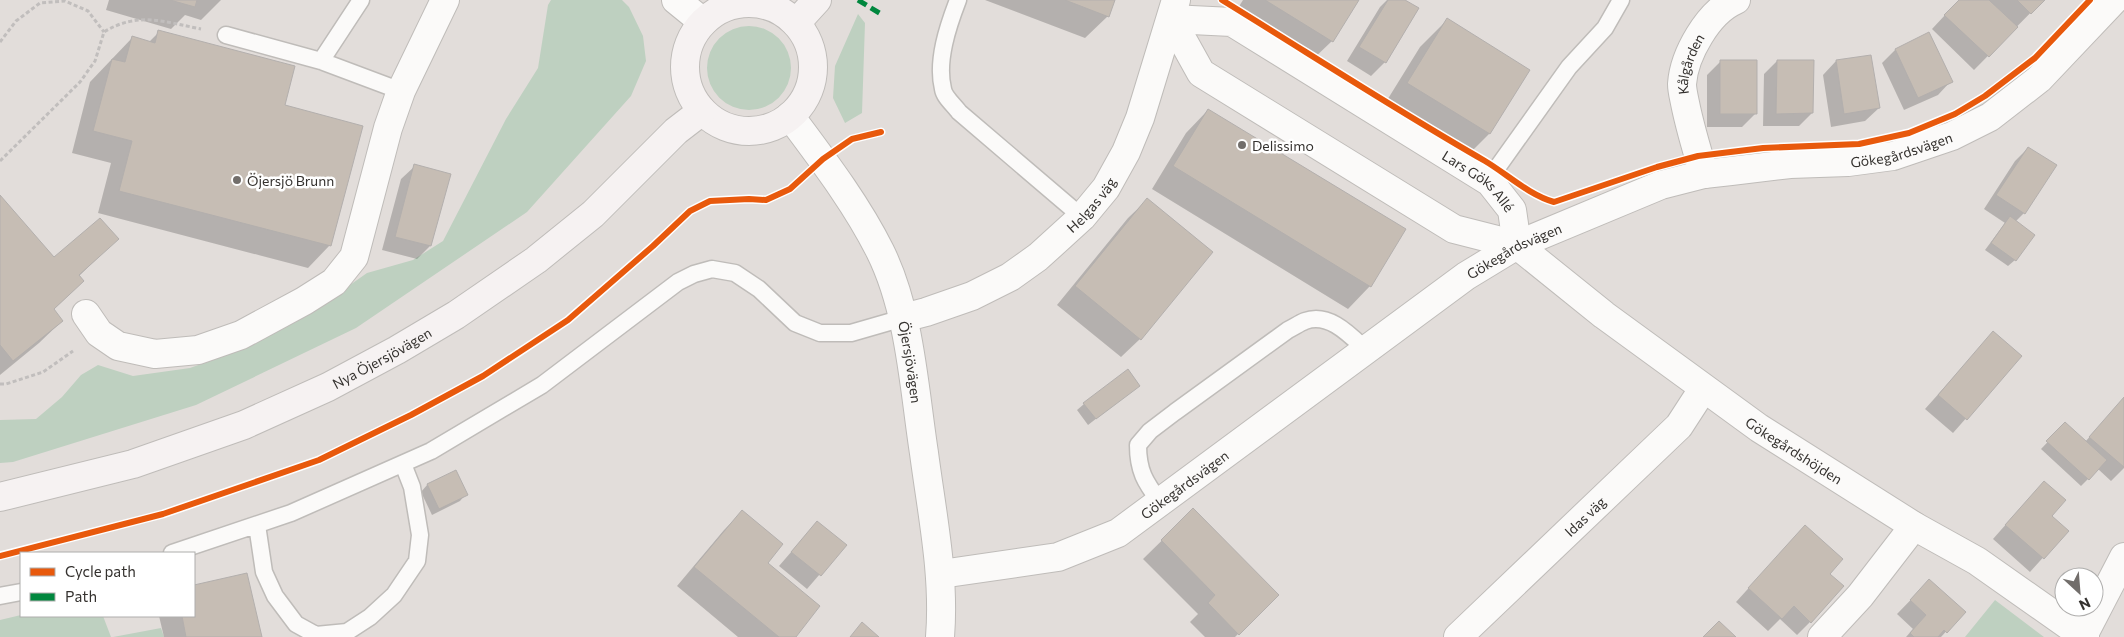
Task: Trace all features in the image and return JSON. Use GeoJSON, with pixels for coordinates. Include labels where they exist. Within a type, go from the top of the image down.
{"type":"FeatureCollection","features":[{"type":"Feature","properties":{"kind":"street"},"geometry":{"type":"LineString","coordinates":[[92,324],[118,346],[156,354],[198,350],[241,335],[304,301],[334,282],[354,258],[388,128],[401,91],[445,0]]}},
{"type":"Feature","properties":{"kind":"street"},"geometry":{"type":"LineString","coordinates":[[676,0],[703,22]]}},
{"type":"Feature","properties":{"kind":"street"},"geometry":{"type":"LineString","coordinates":[[796,23],[817,0]]}},
{"type":"Feature","properties":{"kind":"street","name":"Kålgården"},"geometry":{"type":"LineString","coordinates":[[1704,174],[1688,119],[1682,85],[1690,53],[1707,23],[1729,3],[1736,0]]}},
{"type":"Feature","properties":{"kind":"street","name":"Gökegårdsvägen"},"geometry":{"type":"LineString","coordinates":[[941,574],[1058,557],[1118,533],[1466,276],[1517,245],[1661,185],[1704,174],[1790,164],[1848,162],[1893,156],[1952,136],[1990,117],[2039,79],[2114,0]]}},
{"type":"Feature","properties":{"kind":"street"},"geometry":{"type":"LineString","coordinates":[[742,3],[753,3],[774,8],[796,23],[810,45],[813,74],[803,102],[790,116],[782,123],[761,130],[740,131],[719,124],[702,111],[696,104],[687,86],[684,67],[691,38],[703,22],[721,9],[742,3]]}},
{"type":"Feature","properties":{"kind":"street"},"geometry":{"type":"LineString","coordinates":[[1173,9],[1201,73],[1454,229],[1517,245]]}},
{"type":"Feature","properties":{"kind":"street","name":"Helgas väg"},"geometry":{"type":"LineString","coordinates":[[902,318],[972,296],[1010,277],[1038,257],[1082,218],[1106,188],[1126,152],[1140,118],[1173,9]]}},
{"type":"Feature","properties":{"kind":"street","name":"Lars Göks Allé"},"geometry":{"type":"LineString","coordinates":[[1173,9],[1232,22],[1490,182],[1512,210],[1517,245]]}},
{"type":"Feature","properties":{"kind":"street","name":"Nya Öjersjövägen"},"geometry":{"type":"LineString","coordinates":[[0,497],[132,464],[244,425],[328,387],[397,350],[456,315],[536,260],[593,214],[676,131],[702,111]]}},
{"type":"Feature","properties":{"kind":"street","name":"Öjersjövägen"},"geometry":{"type":"LineString","coordinates":[[790,116],[845,192],[880,251],[896,292],[902,318],[941,574],[942,618],[940,637]]}},
{"type":"Feature","properties":{"kind":"street","name":"Gökegårdshöjden"},"geometry":{"type":"LineString","coordinates":[[1517,245],[1604,315],[1759,428],[1914,526],[1978,561],[2084,636],[2124,557]]}},
{"type":"Feature","properties":{"kind":"street","name":"Idas väg"},"geometry":{"type":"LineString","coordinates":[[1458,637],[1678,426],[1703,389]]}},
{"type":"Feature","properties":{"kind":"street"},"geometry":{"type":"LineString","coordinates":[[1822,637],[1860,596],[1914,526]]}},
{"type":"Feature","properties":{"kind":"lane"},"geometry":{"type":"LineString","coordinates":[[321,61],[361,0]]}},
{"type":"Feature","properties":{"kind":"lane"},"geometry":{"type":"LineString","coordinates":[[958,0],[952,16],[942,63],[943,91],[959,112],[1082,218]]}},
{"type":"Feature","properties":{"kind":"lane"},"geometry":{"type":"LineString","coordinates":[[1490,182],[1496,168],[1569,67],[1605,28],[1621,0]]}},
{"type":"Feature","properties":{"kind":"lane"},"geometry":{"type":"LineString","coordinates":[[226,35],[321,61],[401,91]]}},
{"type":"Feature","properties":{"kind":"lane"},"geometry":{"type":"LineString","coordinates":[[175,552],[300,509],[430,451],[542,385],[678,282],[712,268],[735,273],[759,289],[795,323],[820,333],[851,333],[902,318]]}},
{"type":"Feature","properties":{"kind":"lane"},"geometry":{"type":"LineString","coordinates":[[1160,502],[1141,474],[1138,445],[1150,431],[1175,412],[1288,330],[1306,320],[1323,319],[1339,326],[1366,350]]}},
{"type":"Feature","properties":{"kind":"lane"},"geometry":{"type":"LineString","coordinates":[[257,525],[264,572],[275,596],[296,624],[316,635],[348,632],[370,617],[394,595],[417,561],[420,535],[412,487],[403,464]]}},
{"type":"Feature","properties":{"kind":"lane"},"geometry":{"type":"LineString","coordinates":[[0,596],[20,592]]}},
{"type":"Feature","properties":{"kind":"path"},"geometry":{"type":"LineString","coordinates":[[0,42],[16,22],[40,3],[65,1],[88,11],[104,32]]}},
{"type":"Feature","properties":{"kind":"path"},"geometry":{"type":"LineString","coordinates":[[0,160],[80,82],[95,61],[104,32],[120,22],[150,19],[226,35]]}},
{"type":"Feature","properties":{"kind":"path"},"geometry":{"type":"LineString","coordinates":[[0,384],[6,384],[44,372],[92,324]]}},
{"type":"Feature","properties":{"kind":"green space"},"geometry":{"type":"Polygon","coordinates":[[[551,0],[622,0],[629,7],[643,36],[646,61],[631,96],[527,212],[356,328],[196,405],[13,462],[0,463],[0,420],[36,419],[62,397],[81,375],[98,365],[133,376],[190,368],[251,346],[306,316],[367,273],[413,260],[443,241],[506,119],[538,68],[548,5],[551,0]]]}},
{"type":"Feature","properties":{"kind":"green space"},"geometry":{"type":"Polygon","coordinates":[[[858,14],[865,23],[862,113],[845,123],[833,98],[835,66],[858,14]]]}},
{"type":"Feature","properties":{"kind":"green space"},"geometry":{"type":"Polygon","coordinates":[[[741,26],[757,26],[773,33],[784,44],[791,60],[788,84],[779,98],[773,103],[757,110],[741,110],[725,103],[714,92],[707,76],[707,60],[714,44],[725,33],[741,26]]]}},
{"type":"Feature","properties":{"kind":"green space"},"geometry":{"type":"Polygon","coordinates":[[[1995,600],[2044,637],[1965,637],[1995,600]]]}},
{"type":"Feature","properties":{"kind":"green space"},"geometry":{"type":"Polygon","coordinates":[[[20,615],[20,617],[103,617],[111,637],[0,637],[0,620],[20,615]]]}},
{"type":"Feature","properties":{"kind":"green space"},"geometry":{"type":"Polygon","coordinates":[[[161,628],[164,637],[113,637],[161,628]]]}},
{"type":"Feature","properties":{"kind":"building"},"geometry":{"type":"Polygon","coordinates":[[[170,0],[197,0],[195,7],[170,0]]]}},
{"type":"Feature","properties":{"kind":"building"},"geometry":{"type":"Polygon","coordinates":[[[1065,0],[1115,0],[1109,17],[1065,0]]]}},
{"type":"Feature","properties":{"kind":"building"},"geometry":{"type":"Polygon","coordinates":[[[1265,0],[1359,0],[1333,42],[1265,0]]]}},
{"type":"Feature","properties":{"kind":"building"},"geometry":{"type":"Polygon","coordinates":[[[1388,0],[1405,0],[1419,8],[1386,63],[1359,47],[1388,0]]]}},
{"type":"Feature","properties":{"kind":"building"},"geometry":{"type":"Polygon","coordinates":[[[1959,0],[1989,0],[2018,27],[1989,57],[1944,15],[1959,0]]]}},
{"type":"Feature","properties":{"kind":"building"},"geometry":{"type":"Polygon","coordinates":[[[2017,0],[2045,0],[2031,14],[2017,0]]]}},
{"type":"Feature","properties":{"kind":"building"},"geometry":{"type":"Polygon","coordinates":[[[1447,18],[1530,70],[1490,134],[1407,83],[1447,18]]]}},
{"type":"Feature","properties":{"kind":"building"},"geometry":{"type":"Polygon","coordinates":[[[158,30],[295,66],[285,105],[363,126],[331,246],[119,191],[132,141],[93,131],[112,59],[125,62],[132,36],[155,43],[158,30]]]}},
{"type":"Feature","properties":{"kind":"building"},"geometry":{"type":"Polygon","coordinates":[[[1929,32],[1953,82],[1918,98],[1895,49],[1929,32]]]}},
{"type":"Feature","properties":{"kind":"building"},"geometry":{"type":"Polygon","coordinates":[[[1871,55],[1880,108],[1844,114],[1836,60],[1871,55]]]}},
{"type":"Feature","properties":{"kind":"building"},"geometry":{"type":"Polygon","coordinates":[[[1720,60],[1757,60],[1757,114],[1720,114],[1720,60]]]}},
{"type":"Feature","properties":{"kind":"building"},"geometry":{"type":"Polygon","coordinates":[[[1777,60],[1814,60],[1813,113],[1776,114],[1777,60]]]}},
{"type":"Feature","properties":{"kind":"building"},"geometry":{"type":"Polygon","coordinates":[[[1208,109],[1406,229],[1371,287],[1173,166],[1208,109]]]}},
{"type":"Feature","properties":{"kind":"building"},"geometry":{"type":"Polygon","coordinates":[[[2028,147],[2057,165],[2025,214],[1996,195],[2028,147]]]}},
{"type":"Feature","properties":{"kind":"building"},"geometry":{"type":"Polygon","coordinates":[[[414,164],[451,174],[431,246],[395,237],[414,164]]]}},
{"type":"Feature","properties":{"kind":"building"},"geometry":{"type":"Polygon","coordinates":[[[0,195],[54,257],[100,218],[119,239],[79,275],[84,281],[54,309],[63,321],[13,361],[0,345],[0,195]]]}},
{"type":"Feature","properties":{"kind":"building"},"geometry":{"type":"Polygon","coordinates":[[[1147,198],[1213,252],[1141,340],[1075,286],[1147,198]]]}},
{"type":"Feature","properties":{"kind":"building"},"geometry":{"type":"Polygon","coordinates":[[[2010,216],[2035,235],[2016,261],[1991,243],[2010,216]]]}},
{"type":"Feature","properties":{"kind":"building"},"geometry":{"type":"Polygon","coordinates":[[[1993,331],[2022,356],[1967,420],[1938,395],[1993,331]]]}},
{"type":"Feature","properties":{"kind":"building"},"geometry":{"type":"Polygon","coordinates":[[[1128,369],[1140,386],[1096,419],[1083,403],[1128,369]]]}},
{"type":"Feature","properties":{"kind":"building"},"geometry":{"type":"Polygon","coordinates":[[[2124,397],[2124,467],[2089,437],[2124,397]]]}},
{"type":"Feature","properties":{"kind":"building"},"geometry":{"type":"Polygon","coordinates":[[[2065,422],[2107,460],[2089,480],[2046,441],[2065,422]]]}},
{"type":"Feature","properties":{"kind":"building"},"geometry":{"type":"Polygon","coordinates":[[[456,470],[468,495],[439,509],[427,484],[456,470]]]}},
{"type":"Feature","properties":{"kind":"building"},"geometry":{"type":"Polygon","coordinates":[[[2044,481],[2066,500],[2052,516],[2069,531],[2044,559],[2005,525],[2044,481]]]}},
{"type":"Feature","properties":{"kind":"building"},"geometry":{"type":"Polygon","coordinates":[[[1193,508],[1279,595],[1239,635],[1208,603],[1215,595],[1161,540],[1193,508]]]}},
{"type":"Feature","properties":{"kind":"building"},"geometry":{"type":"Polygon","coordinates":[[[742,510],[783,544],[768,563],[820,606],[796,637],[779,637],[694,567],[742,510]]]}},
{"type":"Feature","properties":{"kind":"building"},"geometry":{"type":"Polygon","coordinates":[[[817,521],[847,545],[821,576],[791,552],[817,521]]]}},
{"type":"Feature","properties":{"kind":"building"},"geometry":{"type":"Polygon","coordinates":[[[1805,525],[1843,559],[1830,574],[1844,586],[1811,623],[1794,606],[1782,619],[1748,588],[1805,525]]]}},
{"type":"Feature","properties":{"kind":"building"},"geometry":{"type":"Polygon","coordinates":[[[247,573],[262,637],[186,637],[182,617],[195,617],[195,585],[247,573]]]}},
{"type":"Feature","properties":{"kind":"building"},"geometry":{"type":"Polygon","coordinates":[[[1929,579],[1966,612],[1947,633],[1944,630],[1938,637],[1914,637],[1910,633],[1926,615],[1910,600],[1929,579]]]}},
{"type":"Feature","properties":{"kind":"building"},"geometry":{"type":"Polygon","coordinates":[[[1719,621],[1736,637],[1703,637],[1719,621]]]}},
{"type":"Feature","properties":{"kind":"building"},"geometry":{"type":"Polygon","coordinates":[[[862,622],[879,637],[850,637],[862,622]]]}},
{"type":"Feature","properties":{"kind":"marked path"},"geometry":{"type":"LineString","coordinates":[[858,0],[881,14]]}},
{"type":"Feature","properties":{"kind":"cycle path"},"geometry":{"type":"LineString","coordinates":[[1222,0],[1485,161],[1527,189],[1554,202],[1657,167],[1698,156],[1763,148],[1859,144],[1909,133],[1955,114],[1985,96],[2035,58],[2090,0]]}},
{"type":"Feature","properties":{"kind":"cycle path"},"geometry":{"type":"LineString","coordinates":[[0,556],[163,514],[319,460],[411,415],[483,376],[568,320],[690,211],[710,201],[766,200],[790,189],[823,159],[852,139],[881,132]]}},
{"type":"Feature","properties":{"kind":"place","name":"Delissimo"},"geometry":{"type":"Point","coordinates":[1242,145]}},
{"type":"Feature","properties":{"kind":"place","name":"Öjersjö Brunn"},"geometry":{"type":"Point","coordinates":[237,180]}}]}
